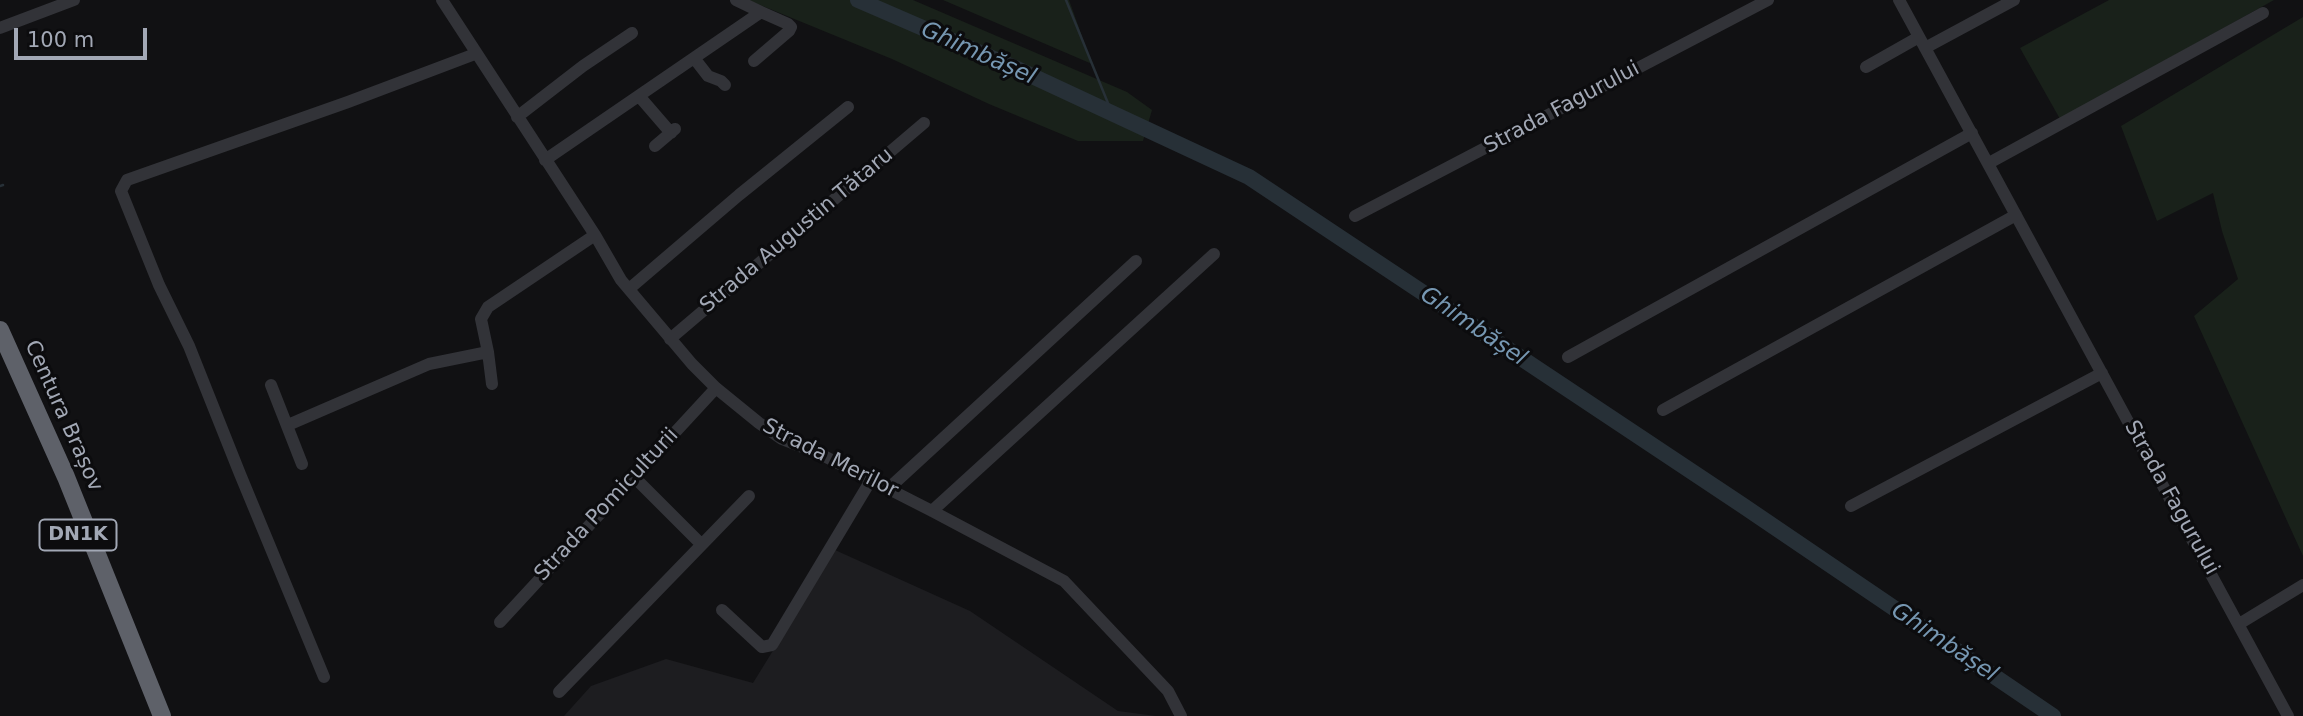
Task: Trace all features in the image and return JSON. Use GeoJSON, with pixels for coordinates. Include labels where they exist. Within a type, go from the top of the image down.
{"type":"FeatureCollection","features":[{"type":"Feature","properties":{"kind":"highway","name":"Centura Brașov"},"geometry":{"type":"LineString","coordinates":[[0,330],[76,501],[162,716]]}},
{"type":"Feature","properties":{"kind":"highway","name":"Centura Brașov"},"geometry":{"type":"LineString","coordinates":[[0,356],[72,519],[150,716]]}},
{"type":"Feature","properties":{"kind":"street"},"geometry":{"type":"LineString","coordinates":[[0,28],[74,0]]}},
{"type":"Feature","properties":{"kind":"street","name":"Strada Merilor"},"geometry":{"type":"LineString","coordinates":[[442,0],[595,235],[621,280],[670,339],[716,388],[782,439],[822,455],[1064,581],[1168,691],[1181,716]]}},
{"type":"Feature","properties":{"kind":"street"},"geometry":{"type":"LineString","coordinates":[[736,0],[790,27],[789,31],[754,61]]}},
{"type":"Feature","properties":{"kind":"street","name":"Strada Fagurului"},"geometry":{"type":"LineString","coordinates":[[1356,216],[1768,0]]}},
{"type":"Feature","properties":{"kind":"street","name":"Strada Fagurului"},"geometry":{"type":"LineString","coordinates":[[1899,0],[2288,716]]}},
{"type":"Feature","properties":{"kind":"street"},"geometry":{"type":"LineString","coordinates":[[1866,67],[2014,0]]}},
{"type":"Feature","properties":{"kind":"street"},"geometry":{"type":"LineString","coordinates":[[545,160],[761,12]]}},
{"type":"Feature","properties":{"kind":"street"},"geometry":{"type":"LineString","coordinates":[[1989,163],[2263,13]]}},
{"type":"Feature","properties":{"kind":"street"},"geometry":{"type":"LineString","coordinates":[[517,117],[583,66],[632,33]]}},
{"type":"Feature","properties":{"kind":"street"},"geometry":{"type":"LineString","coordinates":[[324,677],[189,346],[159,285],[121,191],[127,180],[475,54]]}},
{"type":"Feature","properties":{"kind":"street"},"geometry":{"type":"LineString","coordinates":[[694,58],[708,76],[725,85]]}},
{"type":"Feature","properties":{"kind":"street"},"geometry":{"type":"LineString","coordinates":[[639,96],[673,131],[655,146]]}},
{"type":"Feature","properties":{"kind":"street"},"geometry":{"type":"LineString","coordinates":[[629,289],[848,107]]}},
{"type":"Feature","properties":{"kind":"street","name":"Strada Augustin Tătaru"},"geometry":{"type":"LineString","coordinates":[[670,339],[924,123]]}},
{"type":"Feature","properties":{"kind":"street"},"geometry":{"type":"LineString","coordinates":[[1568,357],[1972,133]]}},
{"type":"Feature","properties":{"kind":"street"},"geometry":{"type":"LineString","coordinates":[[1663,410],[2017,215]]}},
{"type":"Feature","properties":{"kind":"street"},"geometry":{"type":"LineString","coordinates":[[492,384],[481,319],[488,307],[595,235]]}},
{"type":"Feature","properties":{"kind":"street"},"geometry":{"type":"LineString","coordinates":[[932,511],[1214,254]]}},
{"type":"Feature","properties":{"kind":"street"},"geometry":{"type":"LineString","coordinates":[[888,489],[1136,261]]}},
{"type":"Feature","properties":{"kind":"street"},"geometry":{"type":"LineString","coordinates":[[288,425],[429,364],[488,352]]}},
{"type":"Feature","properties":{"kind":"street"},"geometry":{"type":"LineString","coordinates":[[1852,506],[2102,373]]}},
{"type":"Feature","properties":{"kind":"street"},"geometry":{"type":"LineString","coordinates":[[271,385],[302,464]]}},
{"type":"Feature","properties":{"kind":"street","name":"Strada Pomiculturii"},"geometry":{"type":"LineString","coordinates":[[500,622],[716,388]]}},
{"type":"Feature","properties":{"kind":"street"},"geometry":{"type":"LineString","coordinates":[[632,476],[701,544]]}},
{"type":"Feature","properties":{"kind":"street"},"geometry":{"type":"LineString","coordinates":[[722,610],[762,647],[772,645],[871,480]]}},
{"type":"Feature","properties":{"kind":"street"},"geometry":{"type":"LineString","coordinates":[[559,692],[749,496]]}},
{"type":"Feature","properties":{"kind":"street"},"geometry":{"type":"LineString","coordinates":[[2239,624],[2303,585]]}},
{"type":"Feature","properties":{"kind":"shaded area"},"geometry":{"type":"Polygon","coordinates":[[[748,0],[913,0],[1127,92],[1152,110],[1143,141],[1078,141],[892,59],[748,0]]]}},
{"type":"Feature","properties":{"kind":"shaded area"},"geometry":{"type":"Polygon","coordinates":[[[943,0],[1069,0],[1092,64],[950,3],[943,0]]]}},
{"type":"Feature","properties":{"kind":"shaded area"},"geometry":{"type":"Polygon","coordinates":[[[2109,0],[2274,0],[2060,119],[2020,48],[2109,0]]]}},
{"type":"Feature","properties":{"kind":"shaded area"},"geometry":{"type":"Polygon","coordinates":[[[2303,17],[2303,556],[2194,316],[2238,279],[2213,193],[2157,221],[2121,126],[2303,17]]]}},
{"type":"Feature","properties":{"kind":"shaded area"},"geometry":{"type":"Polygon","coordinates":[[[835,550],[970,611],[1118,711],[1156,716],[564,716],[591,686],[666,659],[753,683],[835,550]]]}},
{"type":"Feature","properties":{"kind":"waterway","name":"Ghimbășel"},"geometry":{"type":"LineString","coordinates":[[858,0],[1015,68],[1249,177],[2053,716]]}},
{"type":"Feature","properties":{"kind":"waterway"},"geometry":{"type":"LineString","coordinates":[[1066,0],[1112,113]]}}]}
